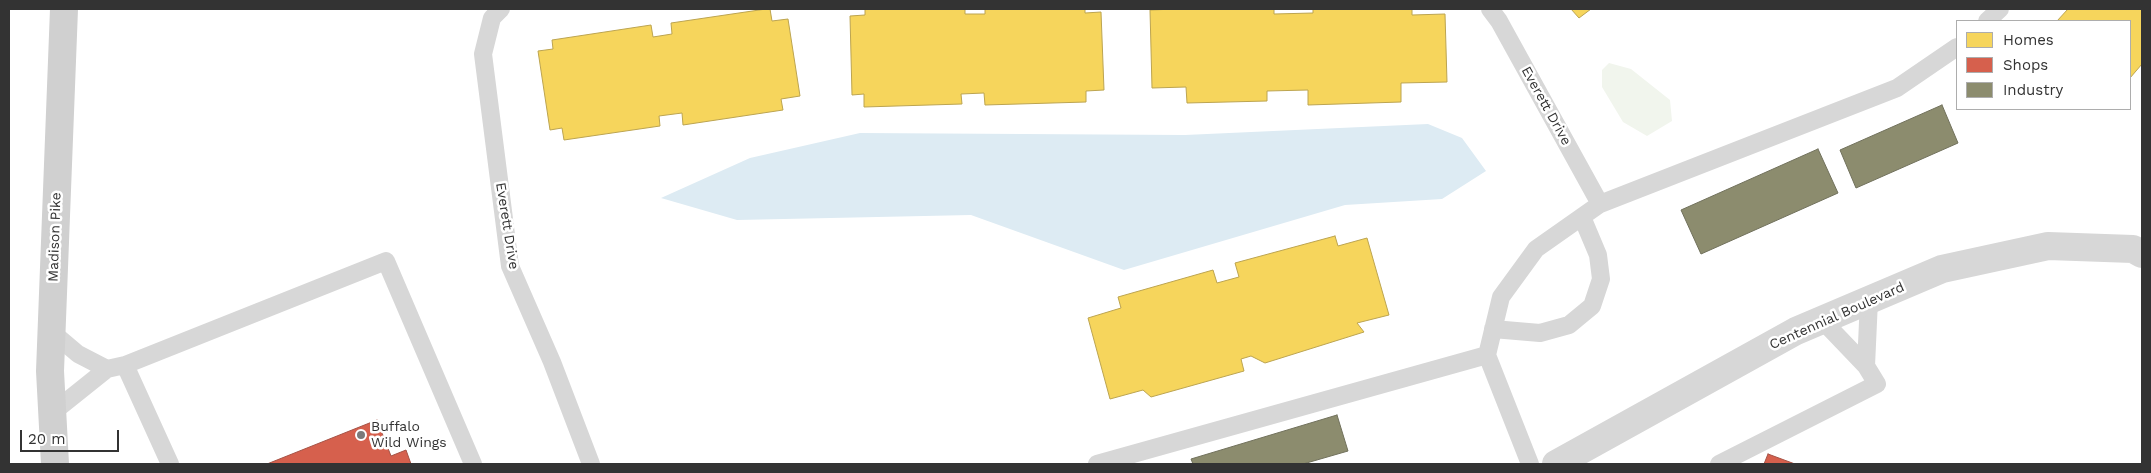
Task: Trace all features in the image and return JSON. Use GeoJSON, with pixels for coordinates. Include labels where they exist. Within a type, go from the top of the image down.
{"type":"FeatureCollection","features":[{"type":"Feature","properties":{"kind":"main road","name":"Madison Pike"},"geometry":{"type":"LineString","coordinates":[[55,464],[52,413],[52,332],[64,9]]}},
{"type":"Feature","properties":{"kind":"street","name":"Centennial Boulevard"},"geometry":{"type":"LineString","coordinates":[[1556,464],[1796,331],[1942,269],[2048,246],[2133,249],[2142,254]]}},
{"type":"Feature","properties":{"kind":"lane","name":"Everett Drive"},"geometry":{"type":"LineString","coordinates":[[501,9],[492,18],[483,54],[510,266],[552,362],[591,464]]}},
{"type":"Feature","properties":{"kind":"lane","name":"Everett Drive"},"geometry":{"type":"LineString","coordinates":[[1490,9],[1499,20],[1600,204]]}},
{"type":"Feature","properties":{"kind":"lane"},"geometry":{"type":"LineString","coordinates":[[1988,20],[2000,9]]}},
{"type":"Feature","properties":{"kind":"lane"},"geometry":{"type":"LineString","coordinates":[[1530,464],[1487,354],[1501,297],[1536,250],[1600,204],[1898,88],[1956,48]]}},
{"type":"Feature","properties":{"kind":"lane"},"geometry":{"type":"LineString","coordinates":[[1493,329],[1540,333],[1569,325],[1592,306],[1601,278],[1598,255],[1582,216]]}},
{"type":"Feature","properties":{"kind":"lane"},"geometry":{"type":"LineString","coordinates":[[52,413],[107,369],[125,365],[386,261],[473,464]]}},
{"type":"Feature","properties":{"kind":"lane"},"geometry":{"type":"LineString","coordinates":[[1866,366],[1868,300]]}},
{"type":"Feature","properties":{"kind":"lane"},"geometry":{"type":"LineString","coordinates":[[1718,464],[1877,384],[1866,366],[1822,320]]}},
{"type":"Feature","properties":{"kind":"lane"},"geometry":{"type":"LineString","coordinates":[[52,332],[78,354],[107,369]]}},
{"type":"Feature","properties":{"kind":"lane"},"geometry":{"type":"LineString","coordinates":[[1097,464],[1487,354]]}},
{"type":"Feature","properties":{"kind":"lane"},"geometry":{"type":"LineString","coordinates":[[125,365],[170,464]]}},
{"type":"Feature","properties":{"kind":"shaded area"},"geometry":{"type":"Polygon","coordinates":[[[1609,63],[1631,69],[1670,100],[1672,121],[1647,136],[1623,122],[1602,87],[1602,70],[1609,63]]]}},
{"type":"Feature","properties":{"kind":"shaded area"},"geometry":{"type":"Polygon","coordinates":[[[1428,124],[1462,138],[1486,171],[1442,199],[1345,205],[1124,270],[971,215],[737,220],[661,198],[750,158],[860,133],[1185,135],[1428,124]]]}},
{"type":"Feature","properties":{"kind":"building: Homes"},"geometry":{"type":"Polygon","coordinates":[[[770,9],[772,21],[788,19],[800,96],[781,99],[783,110],[683,125],[682,113],[659,116],[660,126],[564,140],[562,128],[550,130],[538,51],[553,49],[552,40],[651,25],[653,37],[672,34],[671,23],[770,9]]]}},
{"type":"Feature","properties":{"kind":"building: Homes"},"geometry":{"type":"Polygon","coordinates":[[[865,9],[965,9],[965,14],[985,14],[985,9],[1085,9],[1085,13],[1101,12],[1104,90],[1086,91],[1086,102],[985,105],[984,93],[961,94],[962,104],[864,107],[864,94],[852,95],[850,16],[865,15],[865,9]]]}},
{"type":"Feature","properties":{"kind":"building: Homes"},"geometry":{"type":"Polygon","coordinates":[[[1274,9],[1274,14],[1313,13],[1313,9],[1412,9],[1412,15],[1445,14],[1447,82],[1401,83],[1401,102],[1308,105],[1308,90],[1267,91],[1267,101],[1187,103],[1186,87],[1152,88],[1150,10],[1274,9]]]}},
{"type":"Feature","properties":{"kind":"building: Homes"},"geometry":{"type":"Polygon","coordinates":[[[1571,9],[1591,9],[1579,18],[1571,9]]]}},
{"type":"Feature","properties":{"kind":"building: Homes"},"geometry":{"type":"Polygon","coordinates":[[[2068,9],[2142,9],[2142,64],[2131,77],[2131,20],[2058,20],[2068,9]]]}},
{"type":"Feature","properties":{"kind":"building: Homes"},"geometry":{"type":"Polygon","coordinates":[[[1335,236],[1338,246],[1367,238],[1389,315],[1357,323],[1364,332],[1265,363],[1251,356],[1241,359],[1244,371],[1151,397],[1143,390],[1110,399],[1088,318],[1121,308],[1118,297],[1213,270],[1217,283],[1239,277],[1235,263],[1335,236]]]}},
{"type":"Feature","properties":{"kind":"building: Shops","name":"Buffalo Wild Wings"},"geometry":{"type":"Polygon","coordinates":[[[377,420],[391,456],[406,450],[411,464],[267,464],[377,420]]]}},
{"type":"Feature","properties":{"kind":"building: Shops"},"geometry":{"type":"Polygon","coordinates":[[[1768,454],[1795,464],[1764,464],[1768,454]]]}},
{"type":"Feature","properties":{"kind":"building: Industry"},"geometry":{"type":"Polygon","coordinates":[[[1942,105],[1958,143],[1856,188],[1840,150],[1942,105]]]}},
{"type":"Feature","properties":{"kind":"building: Industry"},"geometry":{"type":"Polygon","coordinates":[[[1818,149],[1838,193],[1701,254],[1681,210],[1818,149]]]}},
{"type":"Feature","properties":{"kind":"building: Industry"},"geometry":{"type":"Polygon","coordinates":[[[1337,415],[1348,451],[1303,464],[1193,464],[1191,459],[1337,415]]]}},
{"type":"Feature","properties":{"kind":"place","name":"Buffalo Wild Wings"},"geometry":{"type":"Point","coordinates":[361,435]}}]}
